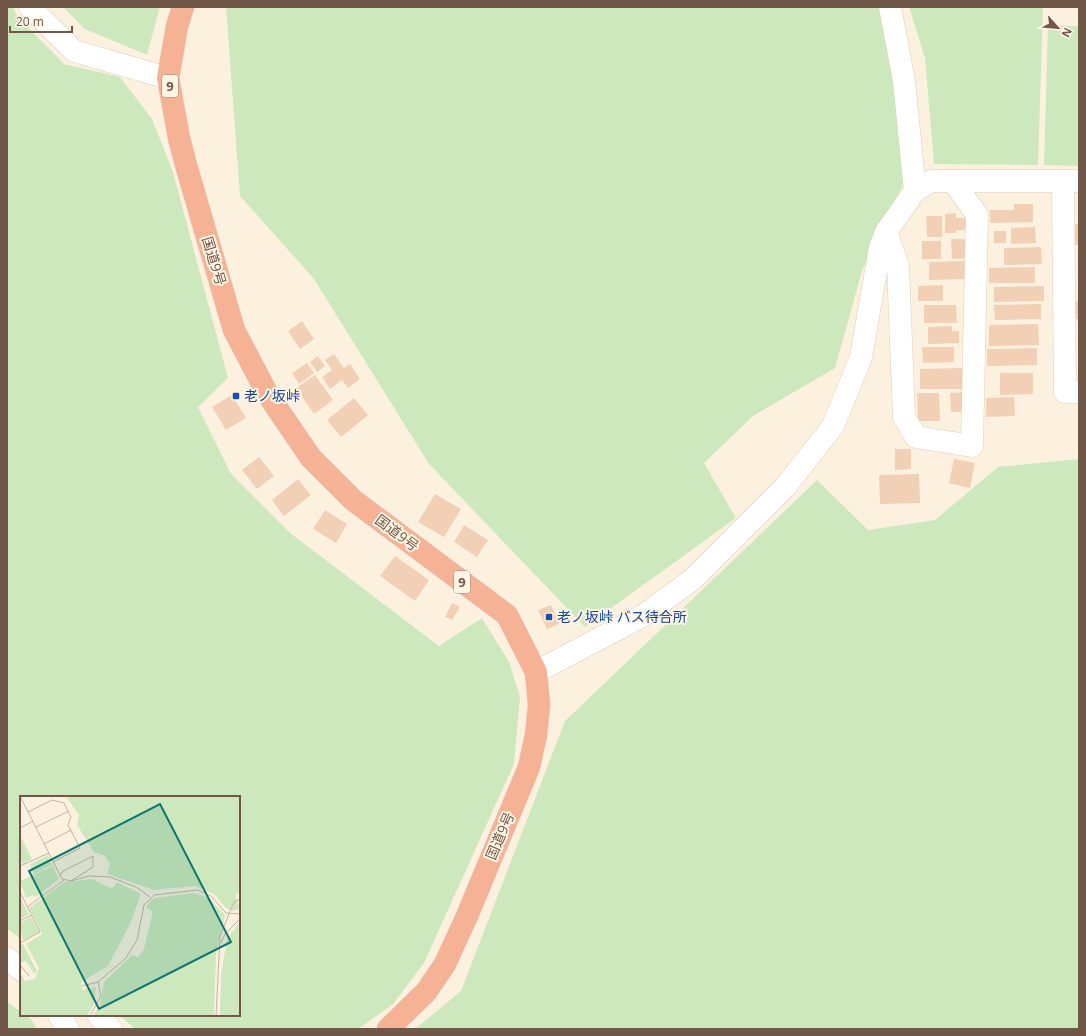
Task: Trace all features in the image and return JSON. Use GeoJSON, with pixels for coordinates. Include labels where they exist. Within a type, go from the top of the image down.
{"type":"FeatureCollection","features":[{"type":"Feature","properties":{"kind":"highway","name":"国道9号"},"geometry":{"type":"LineString","coordinates":[[183,7],[176,26],[168,78],[179,138],[234,330],[268,395],[311,458],[353,500],[507,615],[536,672],[540,705],[530,767],[446,964],[426,992],[388,1029]]}},
{"type":"Feature","properties":{"kind":"street"},"geometry":{"type":"LineString","coordinates":[[30,7],[74,51],[168,78]]}},
{"type":"Feature","properties":{"kind":"street"},"geometry":{"type":"LineString","coordinates":[[890,7],[904,81],[915,191]]}},
{"type":"Feature","properties":{"kind":"street"},"geometry":{"type":"LineString","coordinates":[[886,232],[898,266],[904,417],[916,437],[972,446],[977,215],[953,181]]}},
{"type":"Feature","properties":{"kind":"street"},"geometry":{"type":"LineString","coordinates":[[536,672],[644,616],[693,579],[785,488],[833,426],[861,357],[880,248],[886,232],[915,191],[931,182],[1071,181],[1065,392],[1079,392]]}},
{"type":"Feature","properties":{"kind":"street"},"geometry":{"type":"LineString","coordinates":[[7,946],[20,953]]}},
{"type":"Feature","properties":{"kind":"street"},"geometry":{"type":"LineString","coordinates":[[7,958],[20,969]]}},
{"type":"Feature","properties":{"kind":"street"},"geometry":{"type":"LineString","coordinates":[[60,1016],[68,1029]]}},
{"type":"Feature","properties":{"kind":"street"},"geometry":{"type":"LineString","coordinates":[[99,1016],[111,1029]]}},
{"type":"Feature","properties":{"kind":"green space"},"geometry":{"type":"Polygon","coordinates":[[[7,7],[13,7],[17,16],[64,64],[120,77],[152,119],[173,172],[228,378],[198,407],[231,474],[290,533],[439,646],[482,618],[509,662],[520,697],[514,764],[424,963],[393,1004],[358,1029],[135,1029],[120,1016],[240,1016],[240,796],[20,796],[20,938],[7,929],[7,7]]]}},
{"type":"Feature","properties":{"kind":"green space"},"geometry":{"type":"Polygon","coordinates":[[[63,7],[160,7],[147,55],[85,29],[63,7]]]}},
{"type":"Feature","properties":{"kind":"green space"},"geometry":{"type":"Polygon","coordinates":[[[226,7],[880,7],[899,97],[903,185],[882,224],[862,271],[835,368],[753,416],[704,463],[736,518],[585,627],[429,464],[314,279],[240,196],[226,7]]]}},
{"type":"Feature","properties":{"kind":"green space"},"geometry":{"type":"Polygon","coordinates":[[[909,7],[1043,7],[1038,165],[934,164],[925,58],[909,7]]]}},
{"type":"Feature","properties":{"kind":"green space"},"geometry":{"type":"Polygon","coordinates":[[[1048,25],[1079,26],[1079,166],[1044,165],[1048,25]]]}},
{"type":"Feature","properties":{"kind":"green space"},"geometry":{"type":"Polygon","coordinates":[[[1079,459],[1079,1029],[415,1029],[461,991],[565,721],[817,480],[868,530],[935,520],[998,467],[1079,459]]]}},
{"type":"Feature","properties":{"kind":"green space"},"geometry":{"type":"Polygon","coordinates":[[[7,1002],[20,1011],[20,1016],[27,1016],[33,1021],[37,1029],[7,1029],[7,1002]]]}},
{"type":"Feature","properties":{"kind":"building"},"geometry":{"type":"Polygon","coordinates":[[[1014,204],[1033,204],[1033,222],[990,223],[990,210],[1014,210],[1014,204]]]}},
{"type":"Feature","properties":{"kind":"building"},"geometry":{"type":"Polygon","coordinates":[[[956,213],[956,218],[966,218],[966,230],[956,230],[956,233],[945,233],[945,214],[956,213]]]}},
{"type":"Feature","properties":{"kind":"building"},"geometry":{"type":"Polygon","coordinates":[[[926,216],[942,216],[942,237],[927,237],[926,216]]]}},
{"type":"Feature","properties":{"kind":"building"},"geometry":{"type":"Polygon","coordinates":[[[1072,224],[1079,224],[1079,245],[1072,245],[1072,224]]]}},
{"type":"Feature","properties":{"kind":"building"},"geometry":{"type":"Polygon","coordinates":[[[1035,227],[1036,243],[1011,244],[1011,228],[1035,227]]]}},
{"type":"Feature","properties":{"kind":"building"},"geometry":{"type":"Polygon","coordinates":[[[994,231],[1006,231],[1006,243],[994,243],[994,231]]]}},
{"type":"Feature","properties":{"kind":"building"},"geometry":{"type":"Polygon","coordinates":[[[951,239],[967,239],[967,258],[952,259],[951,239]]]}},
{"type":"Feature","properties":{"kind":"building"},"geometry":{"type":"Polygon","coordinates":[[[922,241],[941,241],[941,259],[922,259],[922,241]]]}},
{"type":"Feature","properties":{"kind":"building"},"geometry":{"type":"Polygon","coordinates":[[[1041,247],[1042,264],[1004,265],[1004,248],[1041,247]]]}},
{"type":"Feature","properties":{"kind":"building"},"geometry":{"type":"Polygon","coordinates":[[[966,261],[966,279],[929,280],[929,262],[966,261]]]}},
{"type":"Feature","properties":{"kind":"building"},"geometry":{"type":"Polygon","coordinates":[[[1035,267],[1035,283],[989,283],[989,268],[1035,267]]]}},
{"type":"Feature","properties":{"kind":"building"},"geometry":{"type":"Polygon","coordinates":[[[943,285],[943,301],[918,301],[918,286],[943,285]]]}},
{"type":"Feature","properties":{"kind":"building"},"geometry":{"type":"Polygon","coordinates":[[[1044,286],[1044,301],[994,302],[994,287],[1044,286]]]}},
{"type":"Feature","properties":{"kind":"building"},"geometry":{"type":"Polygon","coordinates":[[[1072,301],[1079,301],[1079,319],[1072,320],[1072,301]]]}},
{"type":"Feature","properties":{"kind":"building"},"geometry":{"type":"Polygon","coordinates":[[[1041,304],[1041,319],[995,320],[994,305],[1041,304]]]}},
{"type":"Feature","properties":{"kind":"building"},"geometry":{"type":"Polygon","coordinates":[[[924,305],[956,305],[957,323],[924,323],[924,305]]]}},
{"type":"Feature","properties":{"kind":"building"},"geometry":{"type":"Polygon","coordinates":[[[302,321],[314,339],[300,349],[288,331],[302,321]]]}},
{"type":"Feature","properties":{"kind":"building"},"geometry":{"type":"Polygon","coordinates":[[[1038,324],[1039,345],[989,346],[989,325],[1038,324]]]}},
{"type":"Feature","properties":{"kind":"building"},"geometry":{"type":"Polygon","coordinates":[[[952,326],[952,331],[959,331],[959,343],[928,344],[928,327],[952,326]]]}},
{"type":"Feature","properties":{"kind":"building"},"geometry":{"type":"Polygon","coordinates":[[[922,347],[954,347],[954,362],[923,363],[922,347]]]}},
{"type":"Feature","properties":{"kind":"building"},"geometry":{"type":"Polygon","coordinates":[[[1037,348],[1037,365],[987,366],[987,349],[1037,348]]]}},
{"type":"Feature","properties":{"kind":"building"},"geometry":{"type":"Polygon","coordinates":[[[334,354],[344,368],[350,364],[360,379],[348,388],[342,380],[330,389],[322,377],[332,370],[325,360],[334,354]]]}},
{"type":"Feature","properties":{"kind":"building"},"geometry":{"type":"Polygon","coordinates":[[[318,356],[325,366],[317,372],[310,362],[318,356]]]}},
{"type":"Feature","properties":{"kind":"building"},"geometry":{"type":"Polygon","coordinates":[[[307,363],[314,373],[299,384],[292,373],[307,363]]]}},
{"type":"Feature","properties":{"kind":"building"},"geometry":{"type":"Polygon","coordinates":[[[964,368],[964,389],[920,389],[920,369],[964,368]]]}},
{"type":"Feature","properties":{"kind":"building"},"geometry":{"type":"Polygon","coordinates":[[[1000,373],[1033,373],[1033,394],[1000,395],[1000,373]]]}},
{"type":"Feature","properties":{"kind":"building"},"geometry":{"type":"Polygon","coordinates":[[[315,375],[333,400],[314,414],[296,388],[315,375]]]}},
{"type":"Feature","properties":{"kind":"building"},"geometry":{"type":"Polygon","coordinates":[[[964,392],[965,412],[951,412],[950,393],[964,392]]]}},
{"type":"Feature","properties":{"kind":"building"},"geometry":{"type":"Polygon","coordinates":[[[917,393],[939,393],[940,421],[918,421],[917,393]]]}},
{"type":"Feature","properties":{"kind":"building"},"geometry":{"type":"Polygon","coordinates":[[[232,395],[246,418],[226,430],[212,407],[232,395]]]}},
{"type":"Feature","properties":{"kind":"building"},"geometry":{"type":"Polygon","coordinates":[[[1014,397],[1015,416],[986,417],[986,398],[1014,397]]]}},
{"type":"Feature","properties":{"kind":"building"},"geometry":{"type":"Polygon","coordinates":[[[354,398],[368,415],[341,437],[327,420],[354,398]]]}},
{"type":"Feature","properties":{"kind":"building"},"geometry":{"type":"Polygon","coordinates":[[[895,449],[911,449],[911,469],[895,470],[895,449]]]}},
{"type":"Feature","properties":{"kind":"building"},"geometry":{"type":"Polygon","coordinates":[[[259,457],[274,476],[257,489],[242,470],[259,457]]]}},
{"type":"Feature","properties":{"kind":"building"},"geometry":{"type":"Polygon","coordinates":[[[954,459],[975,463],[970,488],[949,483],[954,459]]]}},
{"type":"Feature","properties":{"kind":"building"},"geometry":{"type":"Polygon","coordinates":[[[919,474],[920,503],[880,504],[879,475],[919,474]]]}},
{"type":"Feature","properties":{"kind":"building"},"geometry":{"type":"Polygon","coordinates":[[[298,479],[311,495],[284,516],[272,500],[298,479]]]}},
{"type":"Feature","properties":{"kind":"building"},"geometry":{"type":"Polygon","coordinates":[[[435,494],[461,509],[444,537],[418,522],[435,494]]]}},
{"type":"Feature","properties":{"kind":"building"},"geometry":{"type":"Polygon","coordinates":[[[325,510],[347,524],[336,543],[313,529],[325,510]]]}},
{"type":"Feature","properties":{"kind":"building"},"geometry":{"type":"Polygon","coordinates":[[[464,525],[488,540],[477,557],[454,542],[464,525]]]}},
{"type":"Feature","properties":{"kind":"building"},"geometry":{"type":"Polygon","coordinates":[[[395,556],[429,580],[415,601],[380,576],[395,556]]]}},
{"type":"Feature","properties":{"kind":"building"},"geometry":{"type":"Polygon","coordinates":[[[452,603],[460,607],[452,620],[445,617],[452,603]]]}},
{"type":"Feature","properties":{"kind":"building","name":"老ノ坂峠 バス待合所"},"geometry":{"type":"Polygon","coordinates":[[[551,605],[559,624],[547,629],[538,610],[551,605]]]}},
{"type":"Feature","properties":{"kind":"place","name":"老ノ坂峠"},"geometry":{"type":"Point","coordinates":[236,396]}},
{"type":"Feature","properties":{"kind":"place","name":"老ノ坂峠 バス待合所"},"geometry":{"type":"Point","coordinates":[549,617]}}]}
